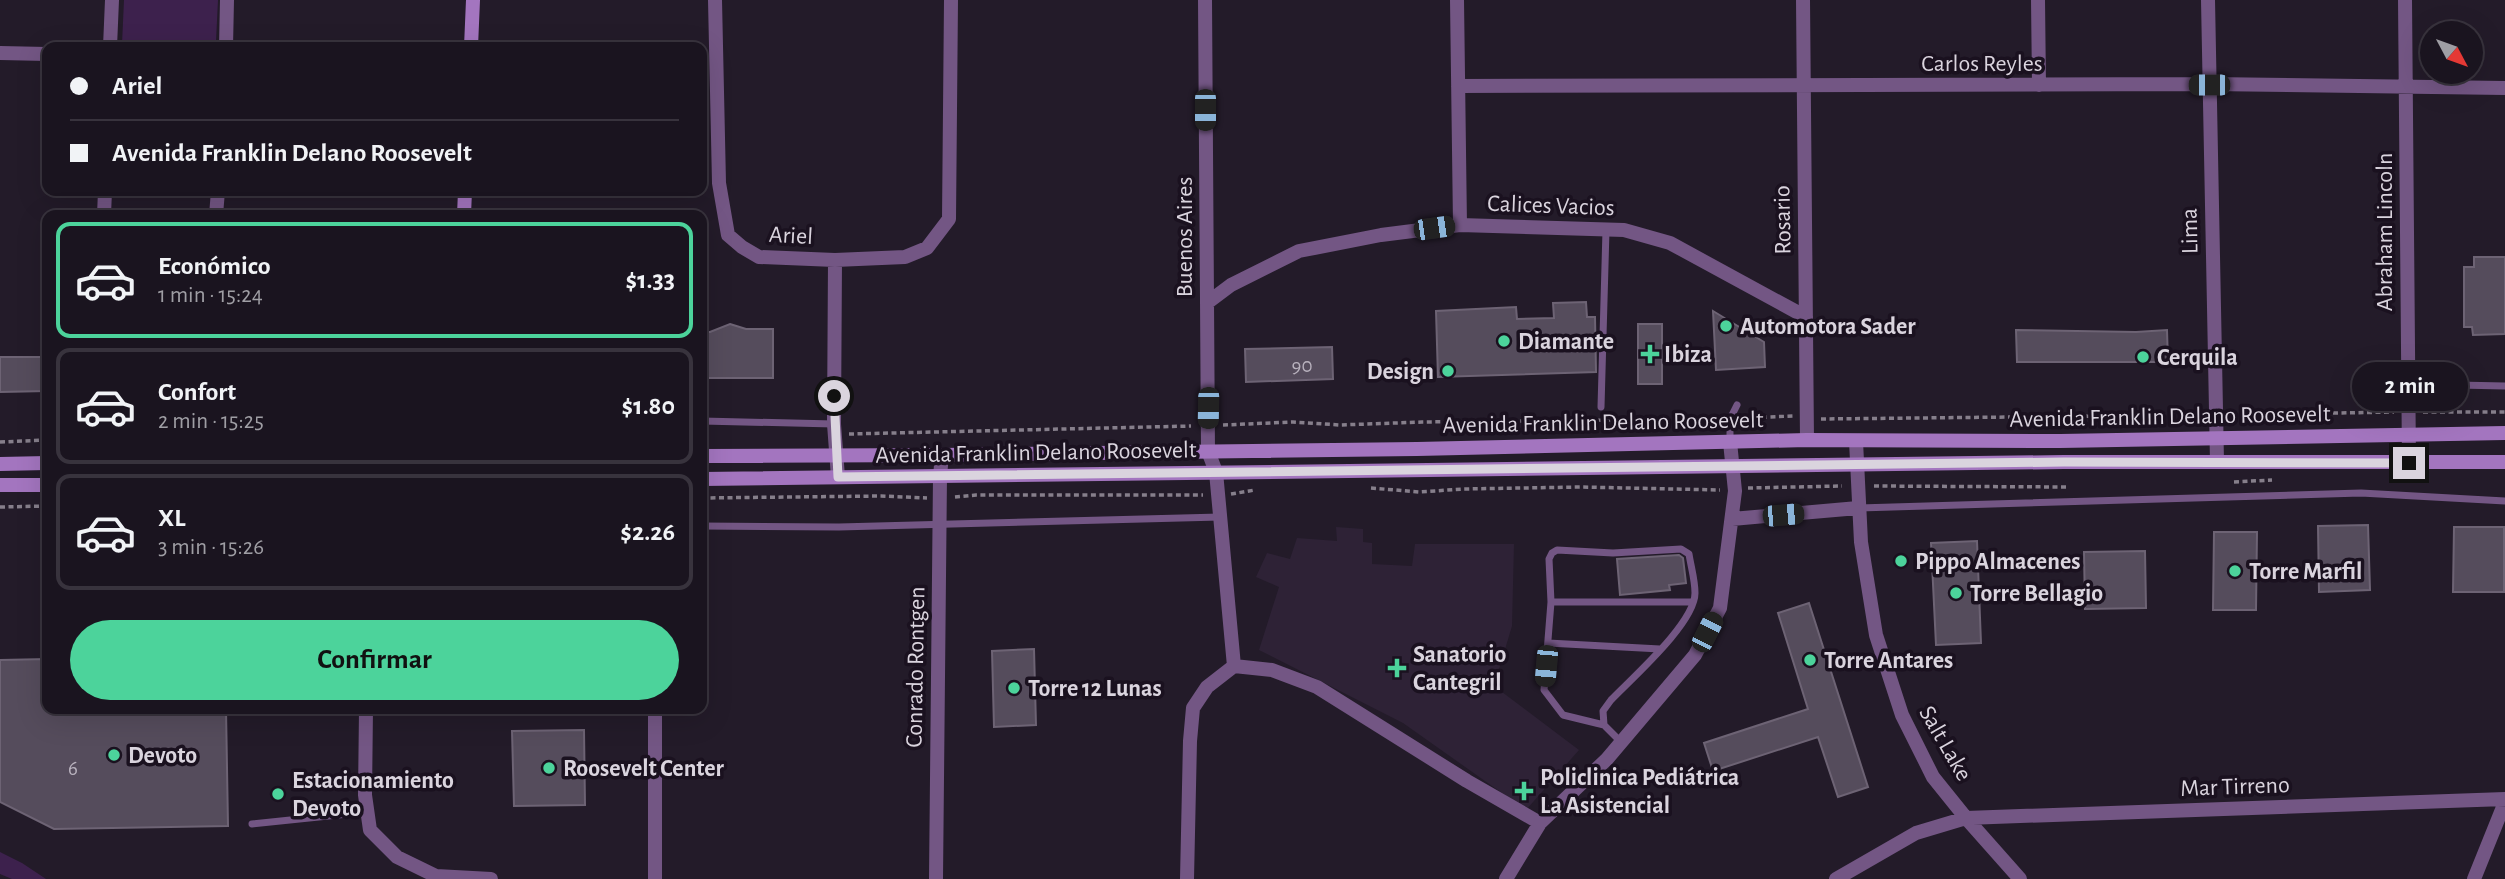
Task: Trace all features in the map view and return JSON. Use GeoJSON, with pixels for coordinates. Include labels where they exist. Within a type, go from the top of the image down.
{"type":"FeatureCollection","features":[{"type":"Feature","properties":{"kind":"main road"},"geometry":{"type":"LineString","coordinates":[[471,42],[473,0]]}},
{"type":"Feature","properties":{"kind":"main road","name":"Avenida Franklin Delano Roosevelt"},"geometry":{"type":"LineString","coordinates":[[707,456],[1431,449],[1807,440],[2217,438],[2505,433]]}},
{"type":"Feature","properties":{"kind":"main road","name":"Avenida Franklin Delano Roosevelt"},"geometry":{"type":"LineString","coordinates":[[707,479],[2217,461],[2505,462]]}},
{"type":"Feature","properties":{"kind":"main road"},"geometry":{"type":"LineString","coordinates":[[0,464],[42,463]]}},
{"type":"Feature","properties":{"kind":"main road"},"geometry":{"type":"LineString","coordinates":[[0,485],[42,485]]}},
{"type":"Feature","properties":{"kind":"street"},"geometry":{"type":"LineString","coordinates":[[110,42],[112,0]]}},
{"type":"Feature","properties":{"kind":"street"},"geometry":{"type":"LineString","coordinates":[[226,42],[227,0]]}},
{"type":"Feature","properties":{"kind":"street","name":"Ariel"},"geometry":{"type":"LineString","coordinates":[[715,0],[719,183],[728,235],[759,257],[835,260],[835,454],[838,477]]}},
{"type":"Feature","properties":{"kind":"street"},"geometry":{"type":"LineString","coordinates":[[835,260],[905,257],[927,248],[948,219],[951,0]]}},
{"type":"Feature","properties":{"kind":"street","name":"Buenos Aires"},"geometry":{"type":"LineString","coordinates":[[1205,0],[1208,450],[1216,472],[1234,666]]}},
{"type":"Feature","properties":{"kind":"street"},"geometry":{"type":"LineString","coordinates":[[1457,0],[1460,225]]}},
{"type":"Feature","properties":{"kind":"street","name":"Rosario"},"geometry":{"type":"LineString","coordinates":[[1803,0],[1807,440]]}},
{"type":"Feature","properties":{"kind":"street"},"geometry":{"type":"LineString","coordinates":[[2038,0],[2039,85]]}},
{"type":"Feature","properties":{"kind":"street","name":"Lima"},"geometry":{"type":"LineString","coordinates":[[2208,0],[2217,461]]}},
{"type":"Feature","properties":{"kind":"street","name":"Abraham Lincoln"},"geometry":{"type":"LineString","coordinates":[[2405,0],[2409,463]]}},
{"type":"Feature","properties":{"kind":"street"},"geometry":{"type":"LineString","coordinates":[[0,53],[42,54]]}},
{"type":"Feature","properties":{"kind":"street","name":"Carlos Reyles"},"geometry":{"type":"LineString","coordinates":[[1458,86],[2209,85],[2505,88]]}},
{"type":"Feature","properties":{"kind":"street","name":"Calices Vacios"},"geometry":{"type":"LineString","coordinates":[[1207,303],[1231,285],[1298,251],[1381,235],[1460,225],[1624,230],[1670,243],[1806,317]]}},
{"type":"Feature","properties":{"kind":"street","name":"Salt Lake"},"geometry":{"type":"LineString","coordinates":[[1856,441],[1858,508],[1876,635],[1902,715],[1933,777],[2021,879]]}},
{"type":"Feature","properties":{"kind":"street"},"geometry":{"type":"LineString","coordinates":[[1506,879],[1540,823],[1607,760],[1695,655],[1720,608],[1735,491],[1730,442]]}},
{"type":"Feature","properties":{"kind":"street","name":"Conrado Rontgen"},"geometry":{"type":"LineString","coordinates":[[936,879],[942,455]]}},
{"type":"Feature","properties":{"kind":"street"},"geometry":{"type":"LineString","coordinates":[[1732,519],[1858,508]]}},
{"type":"Feature","properties":{"kind":"street"},"geometry":{"type":"LineString","coordinates":[[1187,879],[1193,708],[1208,687],[1234,666],[1272,670],[1317,687],[1467,781],[1540,823]]}},
{"type":"Feature","properties":{"kind":"street"},"geometry":{"type":"LineString","coordinates":[[366,714],[365,795],[370,830],[397,857],[436,876],[491,879]]}},
{"type":"Feature","properties":{"kind":"street"},"geometry":{"type":"LineString","coordinates":[[655,714],[656,879]]}},
{"type":"Feature","properties":{"kind":"street"},"geometry":{"type":"LineString","coordinates":[[2474,879],[2505,801]]}},
{"type":"Feature","properties":{"kind":"street","name":"Mar Tirreno"},"geometry":{"type":"LineString","coordinates":[[1836,879],[1916,833],[1966,818],[2505,801]]}},
{"type":"Feature","properties":{"kind":"lane"},"geometry":{"type":"LineString","coordinates":[[1601,407],[1606,230]]}},
{"type":"Feature","properties":{"kind":"lane"},"geometry":{"type":"LineString","coordinates":[[2407,384],[2505,386]]}},
{"type":"Feature","properties":{"kind":"lane"},"geometry":{"type":"LineString","coordinates":[[1730,442],[1730,419],[1737,405]]}},
{"type":"Feature","properties":{"kind":"lane"},"geometry":{"type":"LineString","coordinates":[[707,421],[835,429]]}},
{"type":"Feature","properties":{"kind":"lane"},"geometry":{"type":"LineString","coordinates":[[1858,508],[2361,492],[2505,501]]}},
{"type":"Feature","properties":{"kind":"lane"},"geometry":{"type":"LineString","coordinates":[[707,526],[839,527],[1220,517]]}},
{"type":"Feature","properties":{"kind":"lane"},"geometry":{"type":"LineString","coordinates":[[1604,725],[1603,711],[1675,634],[1692,603],[1695,595],[1689,554],[1681,549],[1614,553],[1557,550],[1549,559],[1552,602],[1544,690],[1563,715],[1604,725],[1621,742]]}},
{"type":"Feature","properties":{"kind":"lane"},"geometry":{"type":"LineString","coordinates":[[1552,602],[1692,603]]}},
{"type":"Feature","properties":{"kind":"lane"},"geometry":{"type":"LineString","coordinates":[[1548,643],[1660,649]]}},
{"type":"Feature","properties":{"kind":"lane"},"geometry":{"type":"LineString","coordinates":[[252,824],[367,812]]}},
{"type":"Feature","properties":{"kind":"path"},"geometry":{"type":"LineString","coordinates":[[835,429],[1208,426],[1293,422],[1328,425],[1807,416],[1824,419],[2505,412]]}},
{"type":"Feature","properties":{"kind":"path"},"geometry":{"type":"LineString","coordinates":[[0,442],[42,440]]}},
{"type":"Feature","properties":{"kind":"path"},"geometry":{"type":"LineString","coordinates":[[2223,483],[2277,479]]}},
{"type":"Feature","properties":{"kind":"path"},"geometry":{"type":"LineString","coordinates":[[1363,488],[1419,492],[1581,487],[1735,491],[1746,488],[1811,486],[2077,488]]}},
{"type":"Feature","properties":{"kind":"path"},"geometry":{"type":"LineString","coordinates":[[707,498],[881,496],[940,499],[976,495],[1179,494],[1218,496],[1257,489]]}},
{"type":"Feature","properties":{"kind":"path"},"geometry":{"type":"LineString","coordinates":[[0,507],[42,506]]}},
{"type":"Feature","properties":{"kind":"shaded area"},"geometry":{"type":"Polygon","coordinates":[[[124,0],[218,0],[216,41],[122,42],[124,0]]]}},
{"type":"Feature","properties":{"kind":"shaded area","name":"Sanatorio Cantegril"},"geometry":{"type":"Polygon","coordinates":[[[1336,527],[1363,529],[1363,542],[1372,543],[1372,564],[1412,566],[1415,544],[1514,544],[1512,626],[1494,686],[1579,750],[1526,810],[1403,723],[1259,650],[1279,587],[1256,577],[1267,553],[1290,559],[1297,538],[1337,541],[1336,527]]]}},
{"type":"Feature","properties":{"kind":"shaded area"},"geometry":{"type":"Polygon","coordinates":[[[0,852],[46,879],[12,879],[0,874],[0,852]]]}},
{"type":"Feature","properties":{"kind":"building"},"geometry":{"type":"Polygon","coordinates":[[[2474,257],[2505,257],[2505,334],[2473,335],[2472,327],[2464,327],[2464,267],[2474,267],[2474,257]]]}},
{"type":"Feature","properties":{"kind":"building"},"geometry":{"type":"Polygon","coordinates":[[[1586,302],[1587,317],[1595,317],[1596,372],[1438,377],[1436,311],[1516,307],[1517,319],[1554,318],[1553,303],[1586,302]]]}},
{"type":"Feature","properties":{"kind":"building","name":"Automotora Sader"},"geometry":{"type":"Polygon","coordinates":[[[1713,311],[1764,342],[1765,367],[1716,370],[1713,311]]]}},
{"type":"Feature","properties":{"kind":"building"},"geometry":{"type":"Polygon","coordinates":[[[730,324],[746,329],[773,329],[773,378],[707,378],[707,332],[730,324]]]}},
{"type":"Feature","properties":{"kind":"building","name":"Ibiza"},"geometry":{"type":"Polygon","coordinates":[[[1638,324],[1662,324],[1662,384],[1638,384],[1638,324]]]}},
{"type":"Feature","properties":{"kind":"building"},"geometry":{"type":"Polygon","coordinates":[[[2016,330],[2167,330],[2168,362],[2017,362],[2016,330]]]}},
{"type":"Feature","properties":{"kind":"building"},"geometry":{"type":"Polygon","coordinates":[[[1332,347],[1333,379],[1246,382],[1245,349],[1332,347]]]}},
{"type":"Feature","properties":{"kind":"building"},"geometry":{"type":"Polygon","coordinates":[[[0,357],[42,357],[42,391],[0,392],[0,357]]]}},
{"type":"Feature","properties":{"kind":"building"},"geometry":{"type":"Polygon","coordinates":[[[2368,525],[2370,590],[2319,592],[2318,526],[2368,525]]]}},
{"type":"Feature","properties":{"kind":"building"},"geometry":{"type":"Polygon","coordinates":[[[2454,527],[2504,527],[2504,592],[2453,592],[2454,527]]]}},
{"type":"Feature","properties":{"kind":"building","name":"Torre Marfil"},"geometry":{"type":"Polygon","coordinates":[[[2214,532],[2257,532],[2256,610],[2213,610],[2214,532]]]}},
{"type":"Feature","properties":{"kind":"building","name":"Torre Bellagio"},"geometry":{"type":"Polygon","coordinates":[[[1977,541],[1981,643],[1936,645],[1931,543],[1977,541]]]}},
{"type":"Feature","properties":{"kind":"building"},"geometry":{"type":"Polygon","coordinates":[[[2145,551],[2146,608],[2085,609],[2084,552],[2145,551]]]}},
{"type":"Feature","properties":{"kind":"building"},"geometry":{"type":"Polygon","coordinates":[[[1679,555],[1683,558],[1686,583],[1669,585],[1670,590],[1620,595],[1617,559],[1679,555]]]}},
{"type":"Feature","properties":{"kind":"building","name":"Torre Antares"},"geometry":{"type":"Polygon","coordinates":[[[1809,603],[1868,787],[1838,797],[1818,737],[1713,771],[1704,743],[1808,709],[1778,613],[1809,603]]]}},
{"type":"Feature","properties":{"kind":"building","name":"Torre 12 Lunas"},"geometry":{"type":"Polygon","coordinates":[[[1034,649],[1036,725],[994,727],[992,651],[1034,649]]]}},
{"type":"Feature","properties":{"kind":"building","name":"Devoto"},"geometry":{"type":"Polygon","coordinates":[[[42,659],[42,714],[226,714],[228,826],[54,829],[0,802],[0,660],[42,659]]]}},
{"type":"Feature","properties":{"kind":"building","name":"Roosevelt Center"},"geometry":{"type":"Polygon","coordinates":[[[584,730],[585,805],[514,806],[512,731],[584,730]]]}},
{"type":"Feature","properties":{"kind":"place","name":"Automotora Sader"},"geometry":{"type":"Point","coordinates":[1726,326]}},
{"type":"Feature","properties":{"kind":"place","name":"Diamante"},"geometry":{"type":"Point","coordinates":[1504,341]}},
{"type":"Feature","properties":{"kind":"place","name":"Ibiza"},"geometry":{"type":"Point","coordinates":[1650,354]}},
{"type":"Feature","properties":{"kind":"place","name":"Cerquila"},"geometry":{"type":"Point","coordinates":[2143,357]}},
{"type":"Feature","properties":{"kind":"place","name":"Design"},"geometry":{"type":"Point","coordinates":[1448,371]}},
{"type":"Feature","properties":{"kind":"place","name":"Pippo Almacenes"},"geometry":{"type":"Point","coordinates":[1901,561]}},
{"type":"Feature","properties":{"kind":"place","name":"Torre Marfil"},"geometry":{"type":"Point","coordinates":[2235,571]}},
{"type":"Feature","properties":{"kind":"place","name":"Torre Bellagio"},"geometry":{"type":"Point","coordinates":[1956,593]}},
{"type":"Feature","properties":{"kind":"place","name":"Torre Antares"},"geometry":{"type":"Point","coordinates":[1810,660]}},
{"type":"Feature","properties":{"kind":"place","name":"Sanatorio Cantegril"},"geometry":{"type":"Point","coordinates":[1397,668]}},
{"type":"Feature","properties":{"kind":"place","name":"Torre 12 Lunas"},"geometry":{"type":"Point","coordinates":[1014,688]}},
{"type":"Feature","properties":{"kind":"place","name":"Devoto"},"geometry":{"type":"Point","coordinates":[114,755]}},
{"type":"Feature","properties":{"kind":"place","name":"Roosevelt Center"},"geometry":{"type":"Point","coordinates":[549,768]}},
{"type":"Feature","properties":{"kind":"place","name":"Policlinica Pediátrica La Asistencial"},"geometry":{"type":"Point","coordinates":[1524,791]}},
{"type":"Feature","properties":{"kind":"place","name":"Estacionamiento Devoto"},"geometry":{"type":"Point","coordinates":[278,794]}},
{"type":"Feature","properties":{"kind":"route"},"geometry":{"type":"LineString","coordinates":[[834,396],[838,477],[2064,462],[2409,463]]}}]}
